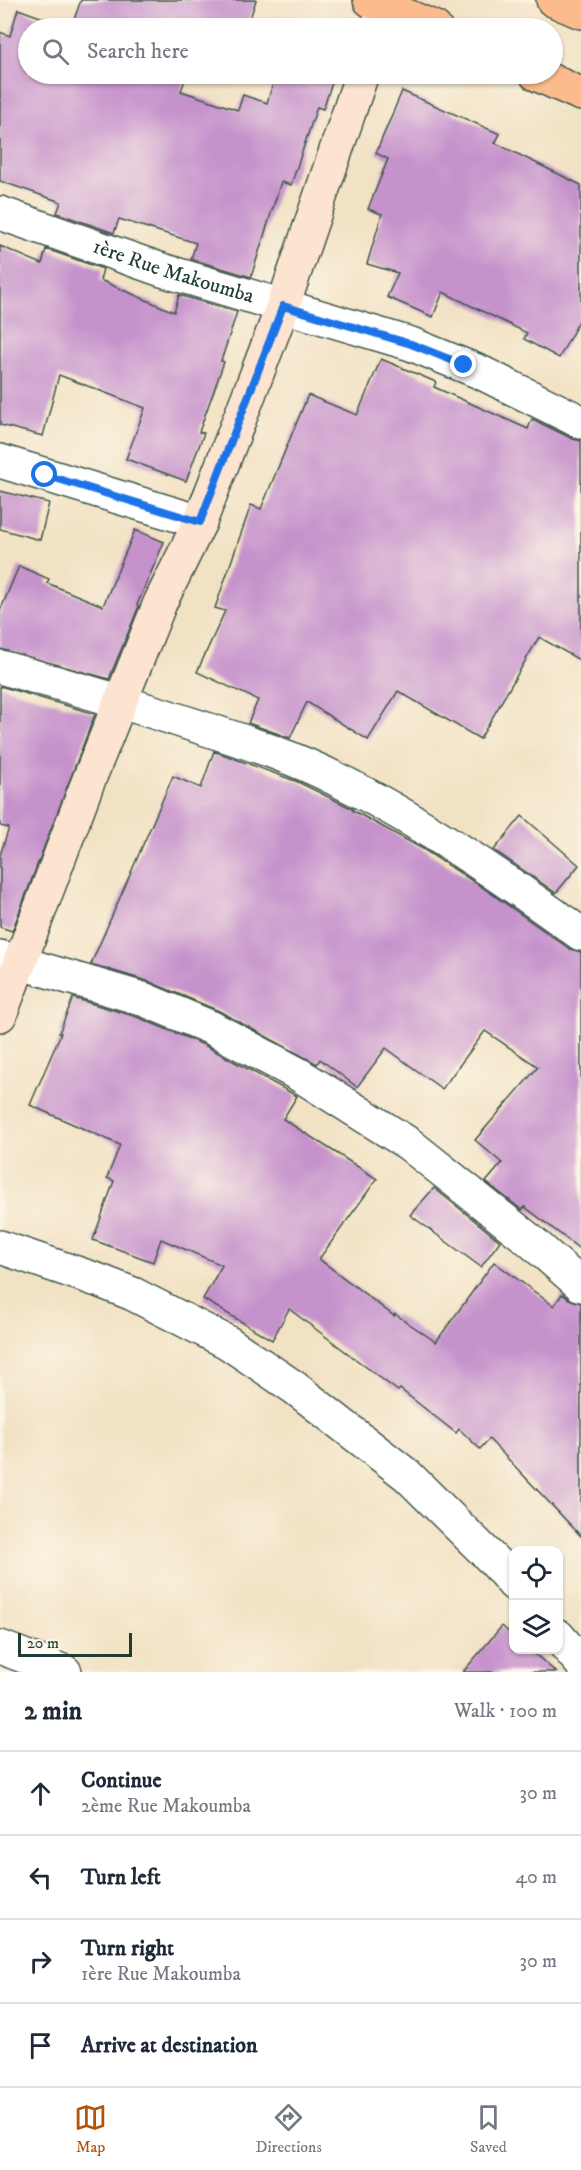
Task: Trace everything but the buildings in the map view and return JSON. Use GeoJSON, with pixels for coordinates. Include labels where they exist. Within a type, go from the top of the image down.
{"type":"FeatureCollection","features":[{"type":"Feature","properties":{"kind":"main road"},"geometry":{"type":"LineString","coordinates":[[552,0],[581,12]]}},
{"type":"Feature","properties":{"kind":"main road"},"geometry":{"type":"LineString","coordinates":[[379,9],[406,18]]}},
{"type":"Feature","properties":{"kind":"main road"},"geometry":{"type":"LineString","coordinates":[[558,84],[581,94]]}},
{"type":"Feature","properties":{"kind":"street"},"geometry":{"type":"LineString","coordinates":[[0,1015],[9,960],[121,700],[160,603],[200,522],[283,306],[359,84]]}},
{"type":"Feature","properties":{"kind":"street","name":"1ère Rue Makoumba"},"geometry":{"type":"LineString","coordinates":[[0,213],[126,258],[411,344],[482,373],[581,422]]}},
{"type":"Feature","properties":{"kind":"street"},"geometry":{"type":"LineString","coordinates":[[0,461],[200,522]]}},
{"type":"Feature","properties":{"kind":"street"},"geometry":{"type":"LineString","coordinates":[[0,666],[121,700],[270,751],[336,778],[500,875],[581,934]]}},
{"type":"Feature","properties":{"kind":"street"},"geometry":{"type":"LineString","coordinates":[[9,960],[143,999],[212,1028],[298,1074],[408,1144],[532,1242],[581,1285]]}},
{"type":"Feature","properties":{"kind":"street"},"geometry":{"type":"LineString","coordinates":[[0,1247],[133,1294],[227,1342],[295,1388],[408,1476],[496,1563],[509,1579]]}},
{"type":"Feature","properties":{"kind":"street"},"geometry":{"type":"LineString","coordinates":[[563,1642],[581,1663]]}},
{"type":"Feature","properties":{"kind":"street"},"geometry":{"type":"LineString","coordinates":[[0,1647],[65,1672]]}},
{"type":"Feature","properties":{"kind":"route"},"geometry":{"type":"LineString","coordinates":[[45,475],[200,522],[283,306],[411,344],[464,365]]}}]}
